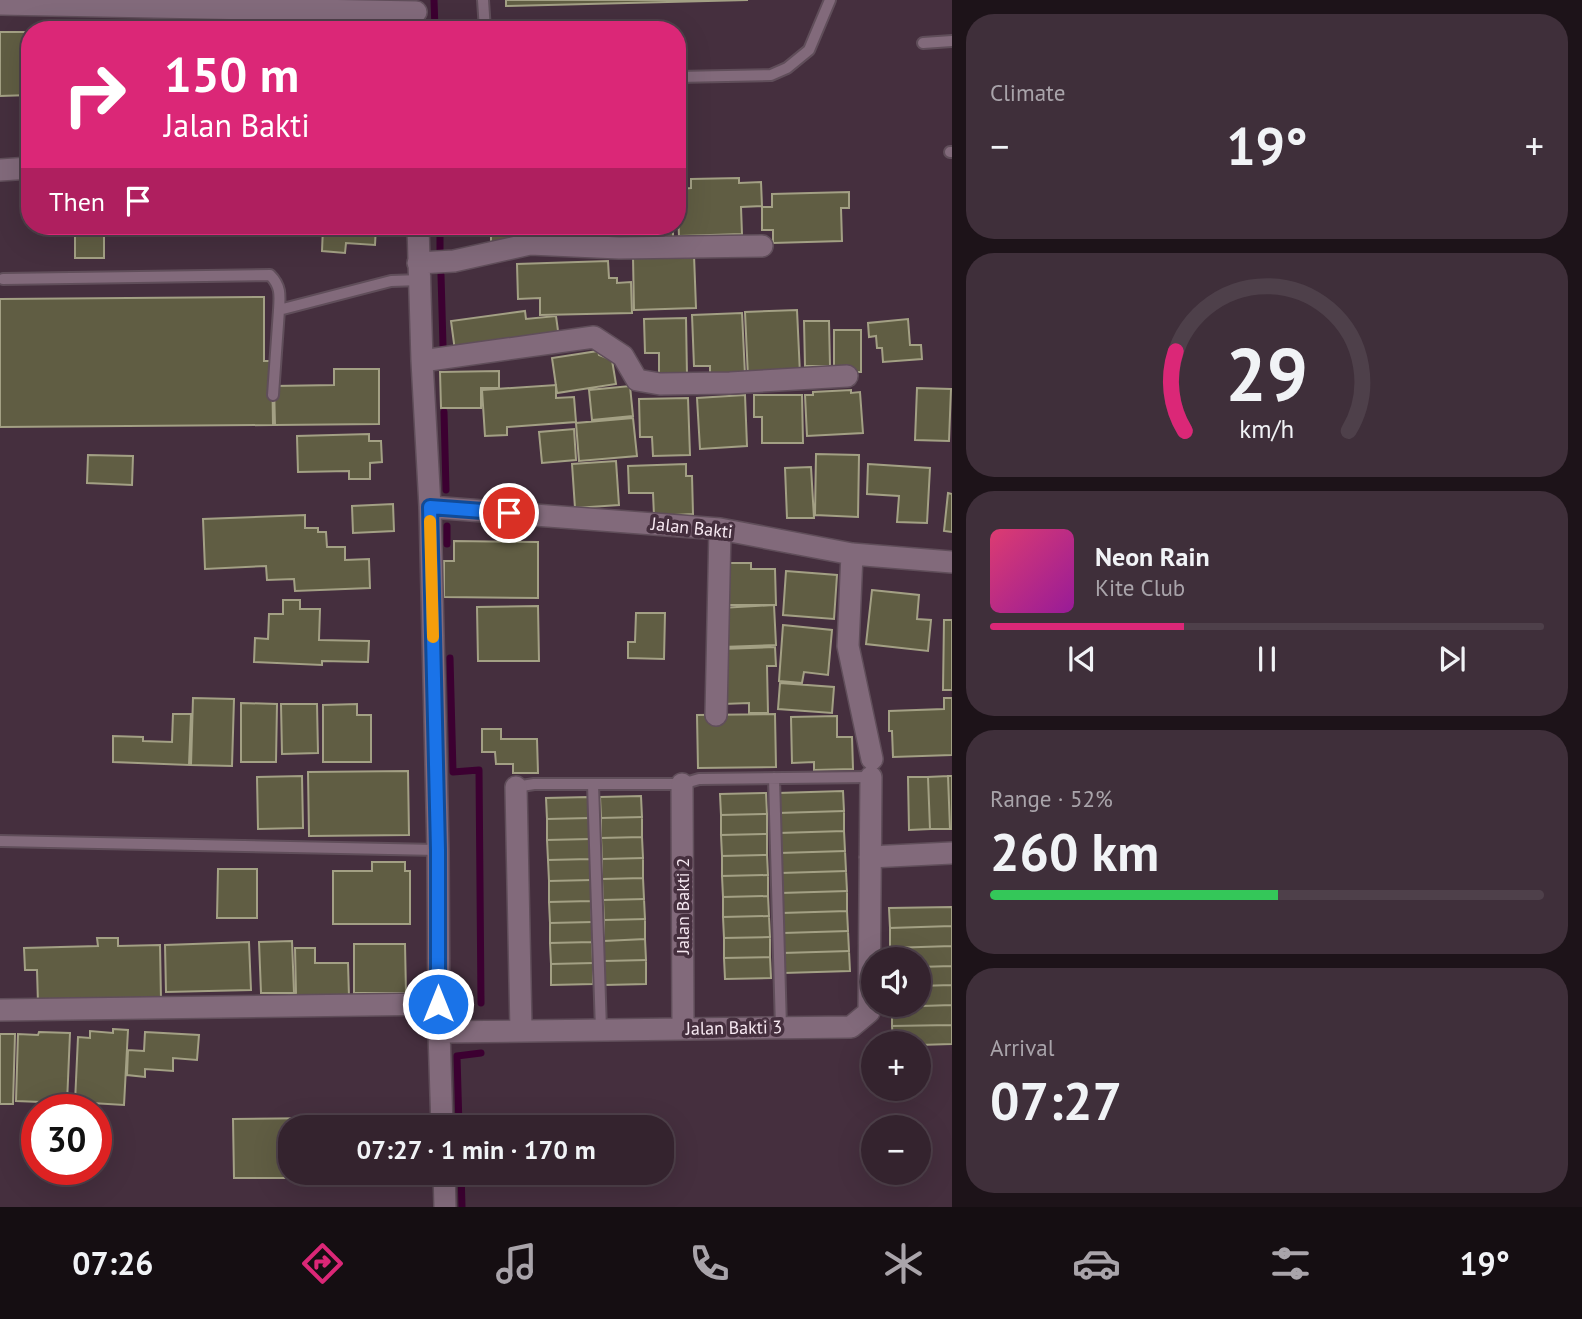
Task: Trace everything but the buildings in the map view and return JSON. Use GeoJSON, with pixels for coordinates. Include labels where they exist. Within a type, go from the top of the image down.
{"type":"FeatureCollection","features":[{"type":"Feature","properties":{"kind":"street"},"geometry":{"type":"LineString","coordinates":[[0,4],[416,14]]}},
{"type":"Feature","properties":{"kind":"street"},"geometry":{"type":"LineString","coordinates":[[0,170],[21,169]]}},
{"type":"Feature","properties":{"kind":"street"},"geometry":{"type":"LineString","coordinates":[[418,235],[430,507],[442,1115]]}},
{"type":"Feature","properties":{"kind":"street"},"geometry":{"type":"LineString","coordinates":[[419,272],[454,261],[530,244],[620,248],[762,246]]}},
{"type":"Feature","properties":{"kind":"street"},"geometry":{"type":"LineString","coordinates":[[422,361],[594,337],[623,356],[637,380],[660,384],[847,376]]}},
{"type":"Feature","properties":{"kind":"street","name":"Jalan Bakti"},"geometry":{"type":"LineString","coordinates":[[430,507],[720,529],[852,554],[952,562]]}},
{"type":"Feature","properties":{"kind":"street"},"geometry":{"type":"LineString","coordinates":[[716,715],[720,529]]}},
{"type":"Feature","properties":{"kind":"street"},"geometry":{"type":"LineString","coordinates":[[852,554],[848,646],[872,768],[870,857],[952,853]]}},
{"type":"Feature","properties":{"kind":"street","name":"Jalan Bakti 2"},"geometry":{"type":"LineString","coordinates":[[682,784],[683,1029]]}},
{"type":"Feature","properties":{"kind":"street"},"geometry":{"type":"LineString","coordinates":[[516,787],[520,1030]]}},
{"type":"Feature","properties":{"kind":"street","name":"Jalan Bakti 3"},"geometry":{"type":"LineString","coordinates":[[439,1032],[850,1027],[869,1012],[870,857]]}},
{"type":"Feature","properties":{"kind":"street"},"geometry":{"type":"LineString","coordinates":[[0,1010],[438,1004]]}},
{"type":"Feature","properties":{"kind":"street"},"geometry":{"type":"LineString","coordinates":[[444,1185],[445,1207]]}},
{"type":"Feature","properties":{"kind":"lane"},"geometry":{"type":"LineString","coordinates":[[483,0],[484,21]]}},
{"type":"Feature","properties":{"kind":"lane"},"geometry":{"type":"LineString","coordinates":[[686,77],[771,75],[787,68],[809,50],[830,0]]}},
{"type":"Feature","properties":{"kind":"lane"},"geometry":{"type":"LineString","coordinates":[[923,43],[952,41]]}},
{"type":"Feature","properties":{"kind":"lane"},"geometry":{"type":"LineString","coordinates":[[279,310],[419,272]]}},
{"type":"Feature","properties":{"kind":"lane"},"geometry":{"type":"LineString","coordinates":[[3,279],[270,275],[280,290],[272,395]]}},
{"type":"Feature","properties":{"kind":"lane"},"geometry":{"type":"LineString","coordinates":[[516,787],[534,784],[682,784],[699,779],[774,778],[872,768]]}},
{"type":"Feature","properties":{"kind":"lane"},"geometry":{"type":"LineString","coordinates":[[774,778],[782,1028]]}},
{"type":"Feature","properties":{"kind":"lane"},"geometry":{"type":"LineString","coordinates":[[593,784],[601,1030]]}},
{"type":"Feature","properties":{"kind":"lane"},"geometry":{"type":"LineString","coordinates":[[0,841],[438,850]]}},
{"type":"Feature","properties":{"kind":"waterway"},"geometry":{"type":"LineString","coordinates":[[434,0],[435,21]]}},
{"type":"Feature","properties":{"kind":"waterway"},"geometry":{"type":"LineString","coordinates":[[440,235],[440,249]]}},
{"type":"Feature","properties":{"kind":"waterway"},"geometry":{"type":"LineString","coordinates":[[441,275],[443,346]]}},
{"type":"Feature","properties":{"kind":"waterway"},"geometry":{"type":"LineString","coordinates":[[444,412],[446,490]]}},
{"type":"Feature","properties":{"kind":"waterway"},"geometry":{"type":"LineString","coordinates":[[447,526],[447,544]]}},
{"type":"Feature","properties":{"kind":"waterway"},"geometry":{"type":"LineString","coordinates":[[450,658],[453,772],[479,770],[481,1003]]}},
{"type":"Feature","properties":{"kind":"waterway"},"geometry":{"type":"LineString","coordinates":[[459,1115],[457,1056],[481,1053]]}},
{"type":"Feature","properties":{"kind":"waterway"},"geometry":{"type":"LineString","coordinates":[[461,1185],[462,1207]]}},
{"type":"Feature","properties":{"kind":"slow traffic"},"geometry":{"type":"LineString","coordinates":[[430,521],[433,637]]}},
{"type":"Feature","properties":{"kind":"route"},"geometry":{"type":"LineString","coordinates":[[438,1004],[438,850],[430,507],[509,513]]}}]}
